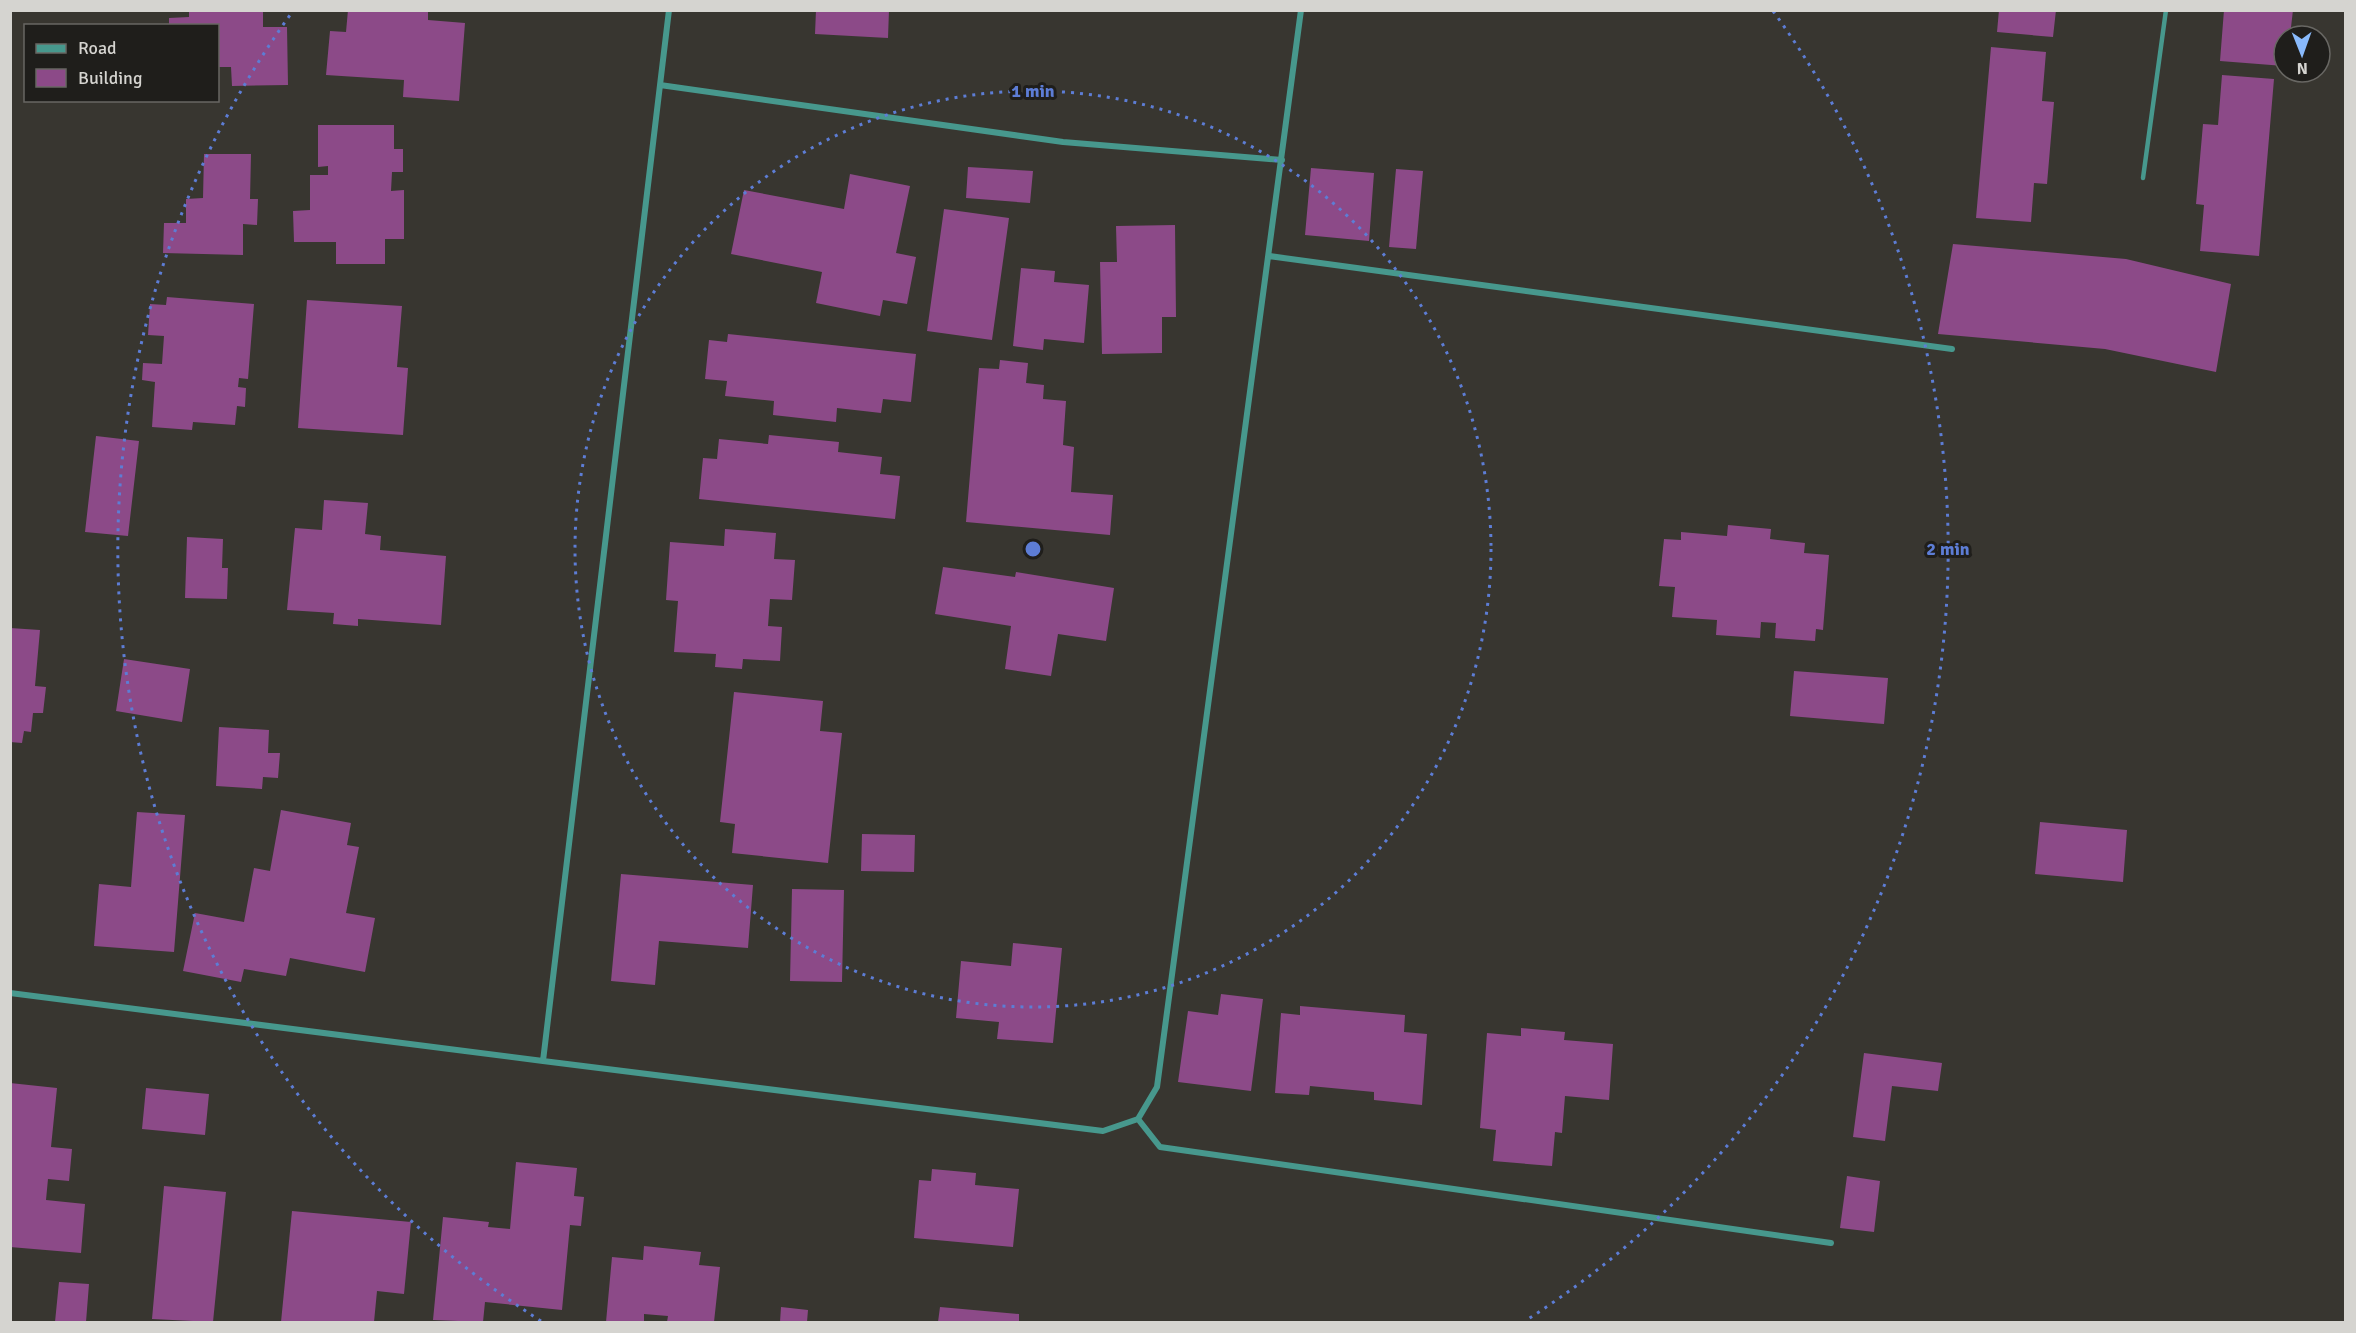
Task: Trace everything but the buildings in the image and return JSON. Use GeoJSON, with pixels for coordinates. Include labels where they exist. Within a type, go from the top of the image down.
{"type":"FeatureCollection","features":[{"type":"Feature","properties":{"kind":"street"},"geometry":{"type":"LineString","coordinates":[[543,1061],[669,10]]}},
{"type":"Feature","properties":{"kind":"street"},"geometry":{"type":"LineString","coordinates":[[10,993],[1103,1131],[1138,1119],[1157,1087],[1301,10]]}},
{"type":"Feature","properties":{"kind":"street"},"geometry":{"type":"LineString","coordinates":[[660,85],[1063,141],[1282,160]]}},
{"type":"Feature","properties":{"kind":"street"},"geometry":{"type":"LineString","coordinates":[[1269,256],[1952,349]]}},
{"type":"Feature","properties":{"kind":"street"},"geometry":{"type":"LineString","coordinates":[[1138,1119],[1160,1147],[1831,1243]]}},
{"type":"Feature","properties":{"kind":"lane"},"geometry":{"type":"LineString","coordinates":[[2143,178],[2166,10]]}}]}
